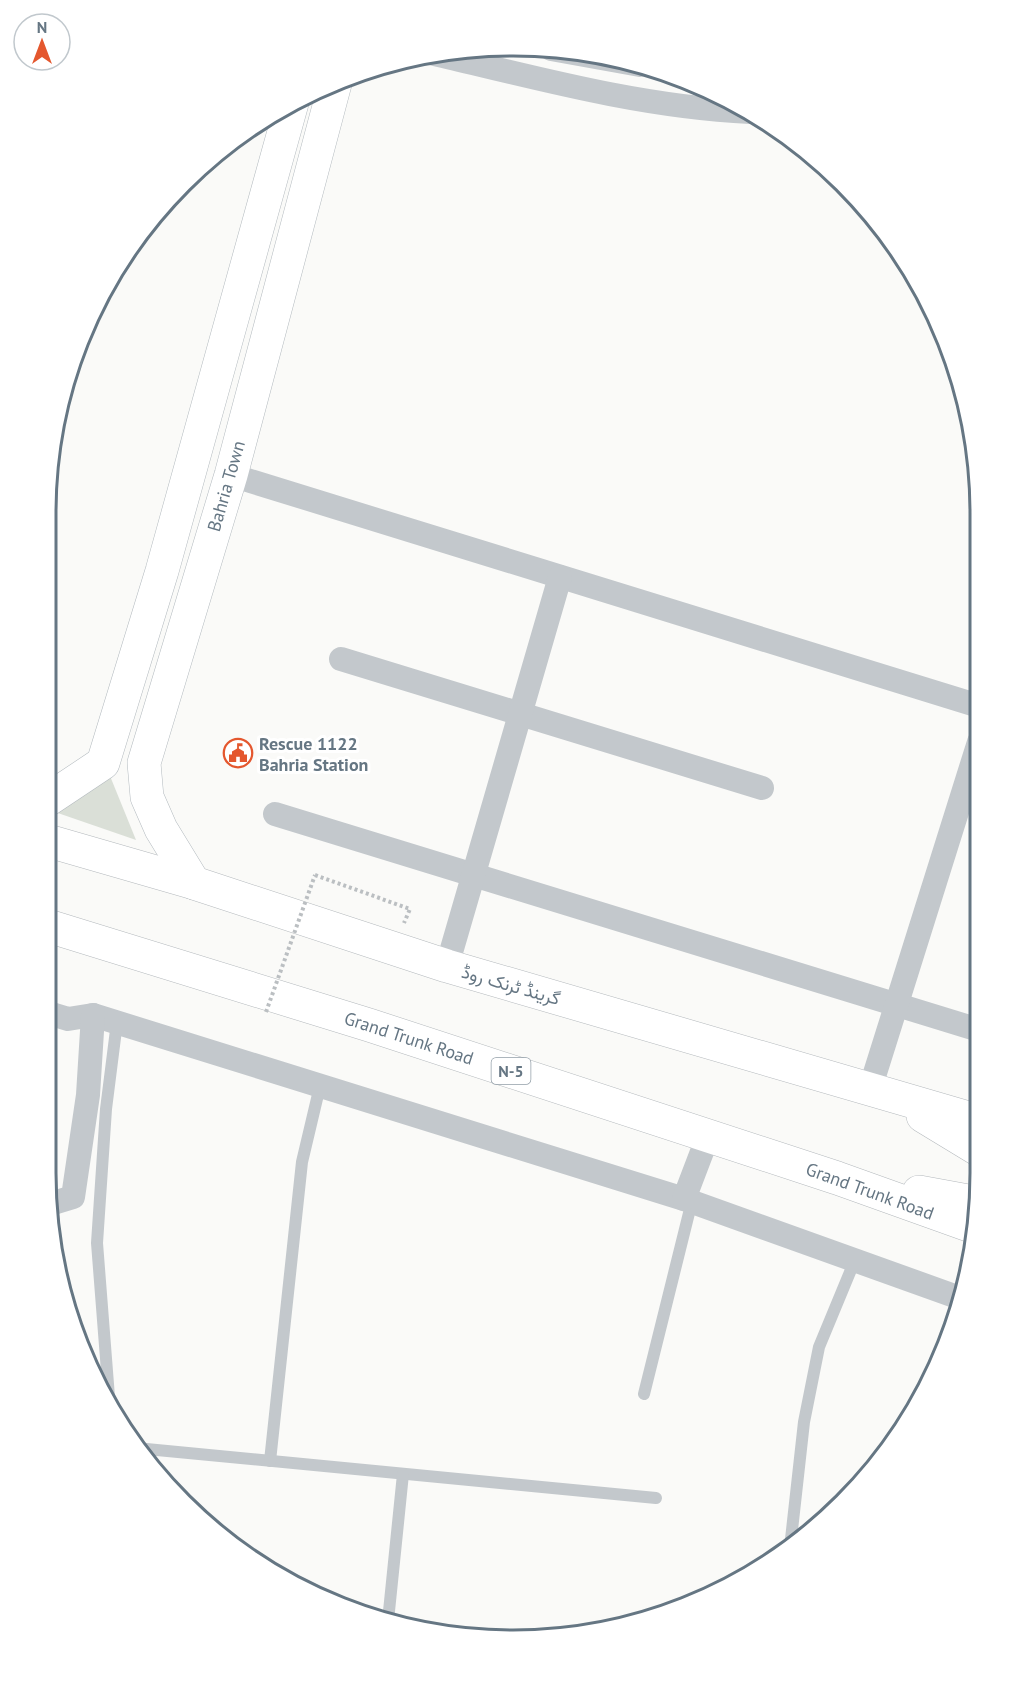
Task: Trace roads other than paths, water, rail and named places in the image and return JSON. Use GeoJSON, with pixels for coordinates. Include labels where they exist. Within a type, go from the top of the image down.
{"type":"FeatureCollection","features":[{"type":"Feature","properties":{"kind":"main road","name":"Bahria Town"},"geometry":{"type":"LineString","coordinates":[[194,883],[161,829],[147,797],[144,763],[231,475],[333,92]]}},
{"type":"Feature","properties":{"kind":"main road"},"geometry":{"type":"LineString","coordinates":[[55,795],[103,763],[162,571],[289,114]]}},
{"type":"Feature","properties":{"kind":"main road","name":"گرینڈ ٹرنک روڈ"},"geometry":{"type":"LineString","coordinates":[[55,843],[194,883],[447,966],[970,1118]]}},
{"type":"Feature","properties":{"kind":"main road","name":"Grand Trunk Road"},"geometry":{"type":"LineString","coordinates":[[55,928],[369,1025],[837,1178],[967,1224]]}},
{"type":"Feature","properties":{"kind":"main road"},"geometry":{"type":"LineString","coordinates":[[878,1091],[970,1145]]}},
{"type":"Feature","properties":{"kind":"main road"},"geometry":{"type":"LineString","coordinates":[[837,1178],[969,1201]]}},
{"type":"Feature","properties":{"kind":"street"},"geometry":{"type":"LineString","coordinates":[[455,59],[555,83],[653,101],[727,109]]}},
{"type":"Feature","properties":{"kind":"street"},"geometry":{"type":"LineString","coordinates":[[231,475],[970,703]]}},
{"type":"Feature","properties":{"kind":"street"},"geometry":{"type":"LineString","coordinates":[[447,966],[518,713],[560,577]]}},
{"type":"Feature","properties":{"kind":"street"},"geometry":{"type":"LineString","coordinates":[[341,659],[762,788]]}},
{"type":"Feature","properties":{"kind":"street"},"geometry":{"type":"LineString","coordinates":[[878,1091],[898,1005],[970,771]]}},
{"type":"Feature","properties":{"kind":"street"},"geometry":{"type":"LineString","coordinates":[[275,814],[970,1027]]}},
{"type":"Feature","properties":{"kind":"street"},"geometry":{"type":"LineString","coordinates":[[55,1015],[69,1019],[93,1015],[117,1022],[688,1200],[953,1295]]}},
{"type":"Feature","properties":{"kind":"street"},"geometry":{"type":"LineString","coordinates":[[56,1202],[73,1197],[88,1095],[93,1015]]}},
{"type":"Feature","properties":{"kind":"street"},"geometry":{"type":"LineString","coordinates":[[688,1200],[708,1136]]}},
{"type":"Feature","properties":{"kind":"lane"},"geometry":{"type":"LineString","coordinates":[[108,1385],[97,1243],[106,1109],[117,1022]]}},
{"type":"Feature","properties":{"kind":"lane"},"geometry":{"type":"LineString","coordinates":[[270,1461],[302,1162],[320,1086]]}},
{"type":"Feature","properties":{"kind":"lane"},"geometry":{"type":"LineString","coordinates":[[644,1394],[688,1200]]}},
{"type":"Feature","properties":{"kind":"lane"},"geometry":{"type":"LineString","coordinates":[[791,1536],[804,1422],[819,1347],[855,1260]]}},
{"type":"Feature","properties":{"kind":"lane"},"geometry":{"type":"LineString","coordinates":[[148,1449],[656,1498]]}},
{"type":"Feature","properties":{"kind":"lane"},"geometry":{"type":"LineString","coordinates":[[389,1613],[403,1474]]}},
{"type":"Feature","properties":{"kind":"place","name":"Rescue 1122 Bahria Station"},"geometry":{"type":"Point","coordinates":[238,753]}}]}
